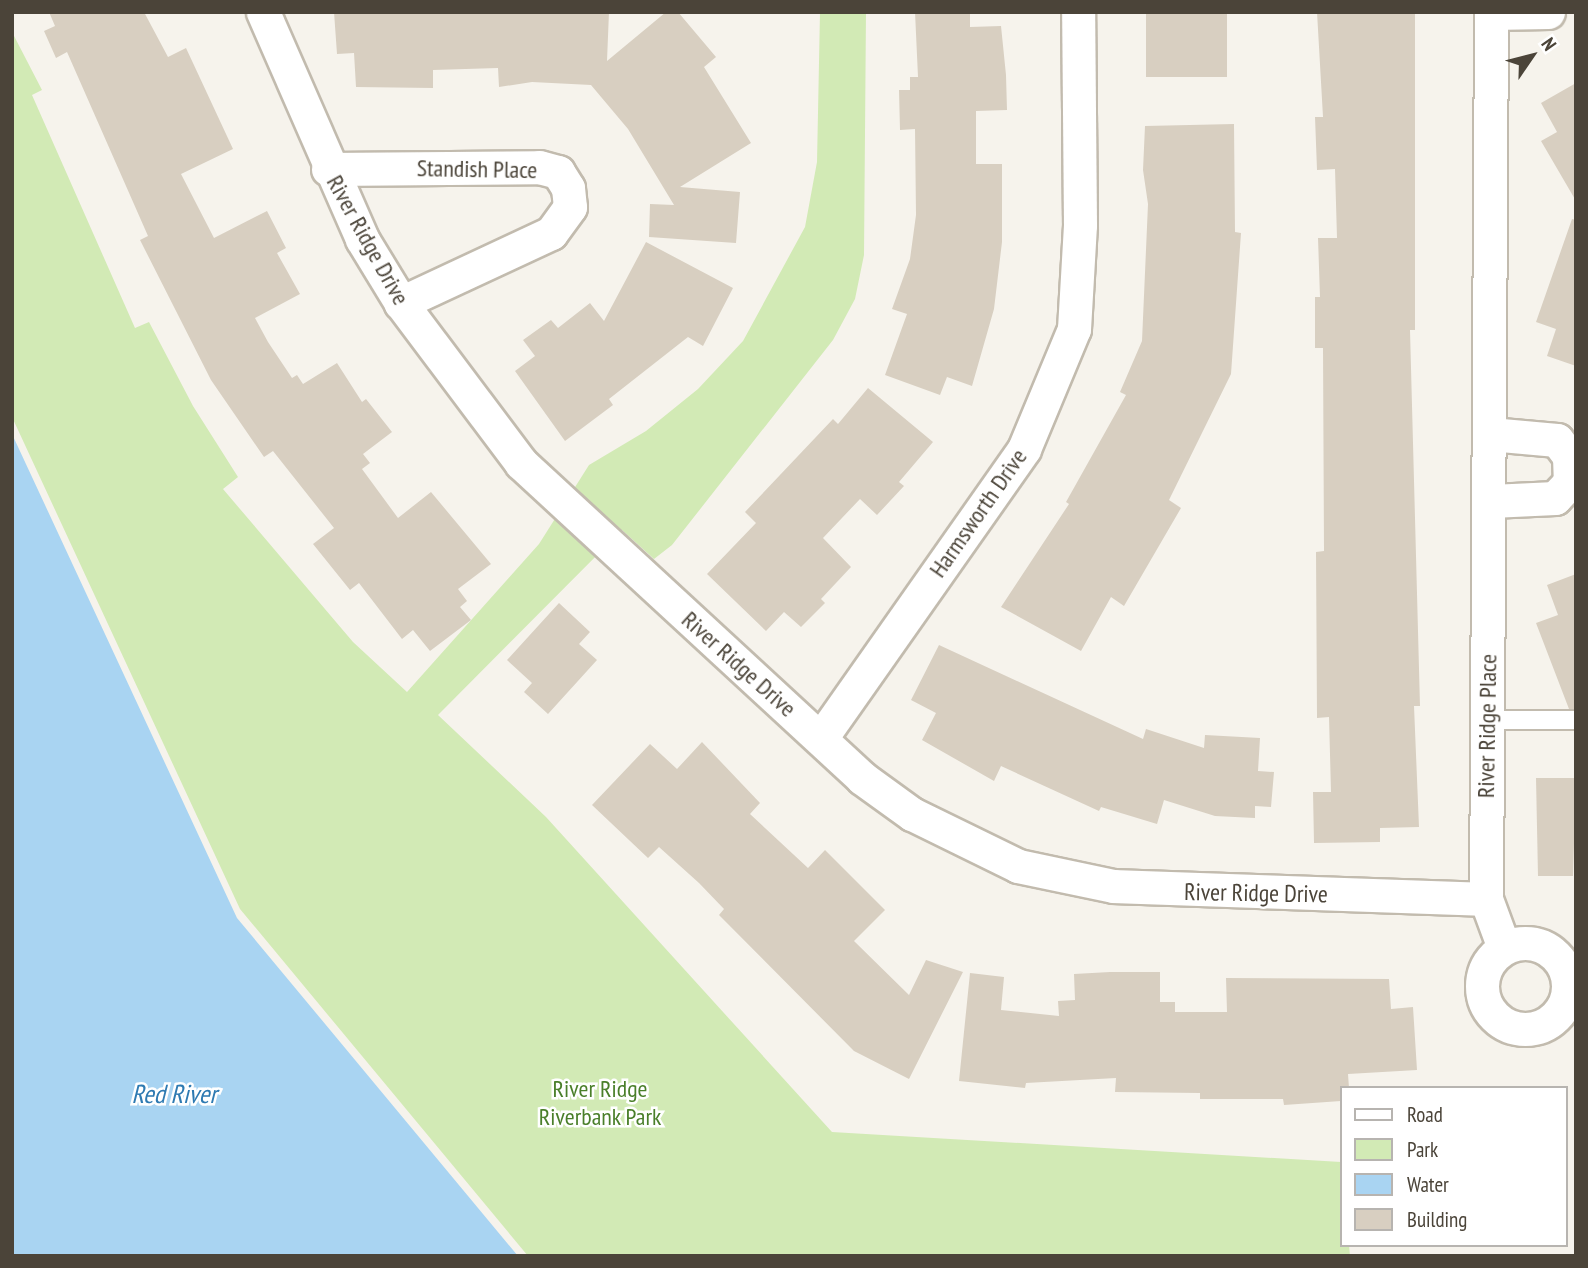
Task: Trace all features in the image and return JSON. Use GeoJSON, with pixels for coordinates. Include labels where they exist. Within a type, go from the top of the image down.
{"type":"FeatureCollection","features":[{"type":"Feature","properties":{"kind":"street","name":"River Ridge Drive"},"geometry":{"type":"LineString","coordinates":[[263,12],[328,169],[362,239],[401,303],[521,463],[581,523],[821,737],[862,778],[912,814],[1018,866],[1114,886],[1174,891],[1486,899]]}},
{"type":"Feature","properties":{"kind":"street","name":"Harmsworth Drive"},"geometry":{"type":"LineString","coordinates":[[821,737],[1024,450],[1074,329],[1079,290],[1078,12]]}},
{"type":"Feature","properties":{"kind":"street","name":"River Ridge Place"},"geometry":{"type":"LineString","coordinates":[[1504,948],[1486,899],[1486,720],[1491,501],[1492,13],[1548,12]]}},
{"type":"Feature","properties":{"kind":"street","name":"Standish Place"},"geometry":{"type":"LineString","coordinates":[[328,169],[539,167],[558,172],[568,188],[570,207],[551,233],[401,303]]}},
{"type":"Feature","properties":{"kind":"street"},"geometry":{"type":"LineString","coordinates":[[1490,434],[1558,440],[1569,456],[1570,482],[1555,498],[1491,501]]}},
{"type":"Feature","properties":{"kind":"lane"},"geometry":{"type":"LineString","coordinates":[[1486,720],[1576,720]]}},
{"type":"Feature","properties":{"kind":"green space","name":"River Ridge Riverbank Park"},"geometry":{"type":"Polygon","coordinates":[[[820,12],[866,12],[864,255],[855,299],[833,340],[672,545],[654,559],[622,530],[438,715],[546,817],[832,1132],[1340,1162],[1340,1247],[1349,1247],[1350,1256],[528,1256],[240,909],[12,417],[12,32],[42,90],[32,95],[135,328],[149,322],[193,406],[238,477],[223,489],[353,642],[407,692],[539,544],[589,465],[646,431],[698,389],[743,341],[805,227],[817,162],[820,12]]]}},
{"type":"Feature","properties":{"kind":"water","name":"Red River"},"geometry":{"type":"Polygon","coordinates":[[[12,434],[237,918],[518,1256],[12,1256],[12,434]]]}},
{"type":"Feature","properties":{"kind":"building"},"geometry":{"type":"Polygon","coordinates":[[[49,12],[144,12],[168,57],[186,48],[233,149],[181,174],[214,238],[267,211],[286,248],[277,253],[300,294],[255,318],[268,342],[292,378],[297,375],[303,384],[337,363],[362,402],[366,399],[392,432],[363,454],[370,463],[362,469],[398,518],[431,492],[491,564],[458,589],[467,601],[460,607],[471,620],[430,651],[413,630],[402,639],[359,583],[350,590],[313,544],[334,528],[273,451],[264,457],[211,380],[140,240],[148,236],[67,52],[56,58],[44,31],[55,26],[49,12]]]}},
{"type":"Feature","properties":{"kind":"building"},"geometry":{"type":"Polygon","coordinates":[[[334,12],[609,12],[607,61],[666,12],[678,12],[716,57],[704,67],[751,143],[680,187],[740,192],[736,243],[649,237],[650,204],[674,205],[628,129],[591,85],[532,82],[499,87],[498,68],[433,70],[433,88],[356,87],[354,53],[337,54],[334,12]]]}},
{"type":"Feature","properties":{"kind":"building"},"geometry":{"type":"Polygon","coordinates":[[[915,12],[970,12],[970,27],[1001,26],[1006,75],[1007,110],[976,111],[976,164],[1002,164],[1002,242],[994,309],[972,386],[947,377],[940,395],[885,375],[907,314],[892,309],[910,259],[916,215],[915,129],[900,130],[899,90],[910,90],[910,77],[918,77],[915,12]]]}},
{"type":"Feature","properties":{"kind":"building"},"geometry":{"type":"Polygon","coordinates":[[[1146,12],[1227,12],[1227,77],[1146,77],[1146,12]]]}},
{"type":"Feature","properties":{"kind":"building"},"geometry":{"type":"Polygon","coordinates":[[[1317,12],[1415,14],[1415,330],[1410,330],[1420,706],[1414,706],[1419,827],[1380,828],[1380,842],[1314,843],[1313,792],[1331,792],[1329,717],[1317,718],[1316,552],[1324,551],[1323,348],[1315,348],[1315,297],[1320,297],[1318,238],[1337,238],[1335,169],[1317,170],[1315,117],[1323,117],[1317,12]]]}},
{"type":"Feature","properties":{"kind":"building"},"geometry":{"type":"Polygon","coordinates":[[[1576,83],[1576,201],[1541,141],[1557,132],[1541,103],[1576,83]]]}},
{"type":"Feature","properties":{"kind":"building"},"geometry":{"type":"Polygon","coordinates":[[[1234,124],[1235,232],[1241,233],[1231,374],[1169,500],[1181,508],[1124,606],[1111,597],[1081,651],[1001,607],[1069,504],[1066,502],[1126,395],[1120,392],[1142,341],[1148,204],[1143,170],[1145,126],[1234,124]]]}},
{"type":"Feature","properties":{"kind":"building"},"geometry":{"type":"Polygon","coordinates":[[[1572,219],[1576,220],[1576,366],[1547,356],[1556,329],[1536,322],[1572,219]]]}},
{"type":"Feature","properties":{"kind":"building"},"geometry":{"type":"Polygon","coordinates":[[[646,242],[733,288],[703,346],[688,337],[609,399],[613,405],[565,441],[515,371],[535,356],[523,340],[551,320],[558,328],[590,303],[604,321],[646,242]]]}},
{"type":"Feature","properties":{"kind":"building"},"geometry":{"type":"Polygon","coordinates":[[[868,388],[933,442],[899,482],[904,486],[877,515],[860,499],[823,538],[851,567],[821,599],[825,603],[801,627],[784,612],[766,631],[707,574],[756,523],[745,512],[833,419],[838,424],[868,388]]]}},
{"type":"Feature","properties":{"kind":"building"},"geometry":{"type":"Polygon","coordinates":[[[1576,574],[1576,709],[1569,709],[1536,623],[1558,615],[1547,585],[1576,574]]]}},
{"type":"Feature","properties":{"kind":"building"},"geometry":{"type":"Polygon","coordinates":[[[559,603],[590,632],[579,644],[597,660],[548,714],[524,692],[532,683],[507,660],[559,603]]]}},
{"type":"Feature","properties":{"kind":"building"},"geometry":{"type":"Polygon","coordinates":[[[939,645],[1143,739],[1146,729],[1204,748],[1205,735],[1260,738],[1258,771],[1274,772],[1271,807],[1255,806],[1255,818],[1215,816],[1164,800],[1157,824],[1101,807],[1099,811],[1001,766],[994,781],[922,740],[936,713],[911,700],[939,645]]]}},
{"type":"Feature","properties":{"kind":"building"},"geometry":{"type":"Polygon","coordinates":[[[702,742],[760,803],[750,814],[808,868],[825,850],[885,910],[854,941],[909,995],[926,960],[963,972],[909,1079],[854,1051],[719,915],[724,909],[699,883],[659,847],[648,858],[592,805],[650,744],[677,769],[702,742]]]}},
{"type":"Feature","properties":{"kind":"building"},"geometry":{"type":"Polygon","coordinates":[[[1536,778],[1576,778],[1573,876],[1538,876],[1536,778]]]}},
{"type":"Feature","properties":{"kind":"building"},"geometry":{"type":"Polygon","coordinates":[[[1160,972],[1160,1002],[1175,1002],[1175,1012],[1227,1012],[1226,978],[1389,979],[1391,1009],[1413,1007],[1417,1070],[1348,1074],[1349,1086],[1340,1086],[1340,1101],[1284,1105],[1283,1099],[1200,1099],[1200,1093],[1115,1092],[1116,1078],[1026,1083],[1025,1088],[959,1081],[970,973],[1004,977],[1001,1010],[1059,1016],[1058,1001],[1075,1000],[1074,974],[1160,972]]]}}]}
